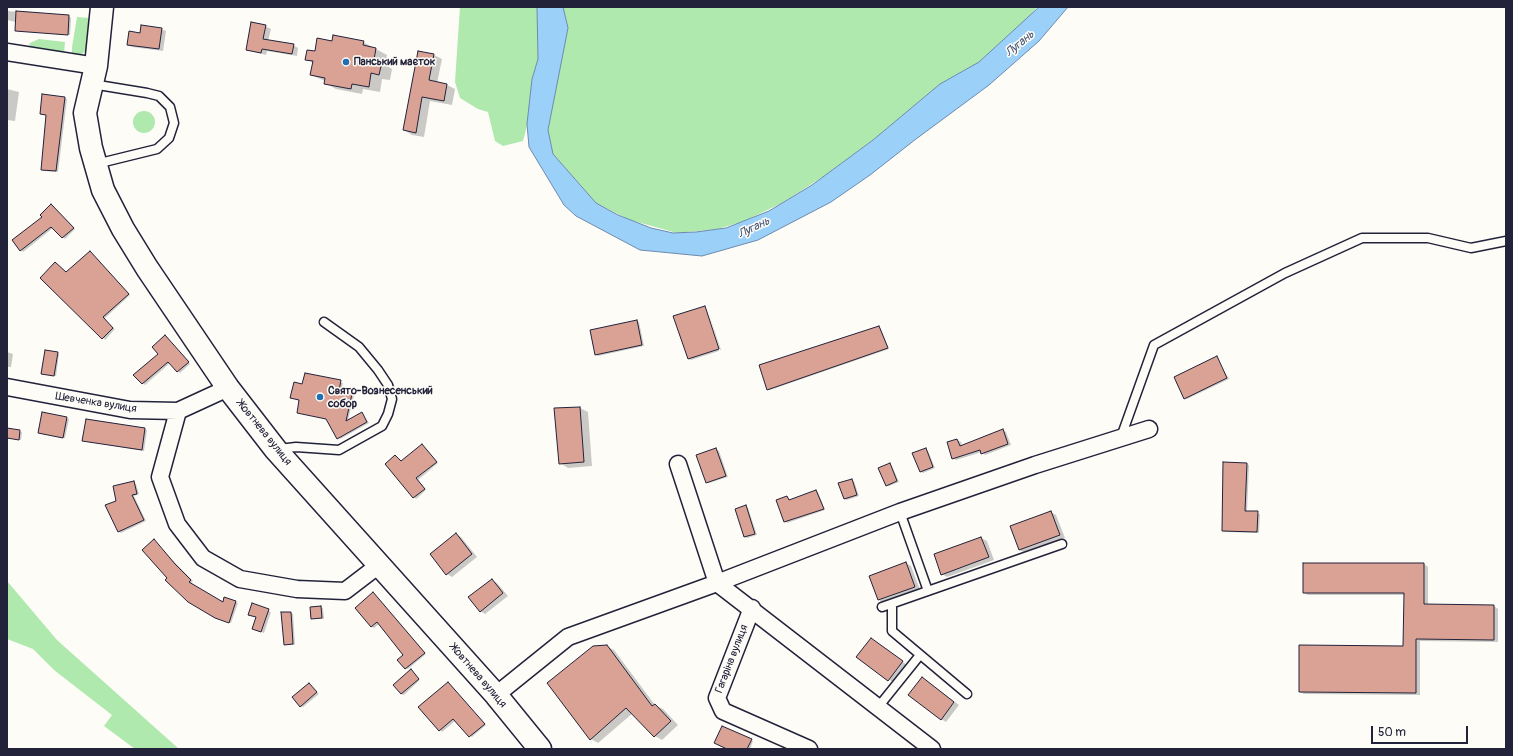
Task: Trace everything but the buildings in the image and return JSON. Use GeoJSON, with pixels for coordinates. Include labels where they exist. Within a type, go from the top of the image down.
{"type":"FeatureCollection","features":[{"type":"Feature","properties":{"kind":"street","name":"Жовтнева вулиця"},"geometry":{"type":"LineString","coordinates":[[102,7],[93,75],[85,113],[95,164],[102,190],[123,229],[155,280],[228,388],[276,450],[496,695],[540,749]]}},
{"type":"Feature","properties":{"kind":"street"},"geometry":{"type":"LineString","coordinates":[[7,52],[93,75]]}},
{"type":"Feature","properties":{"kind":"street","name":"Шевченка вулиця"},"geometry":{"type":"LineString","coordinates":[[7,387],[130,410],[178,411],[228,388]]}},
{"type":"Feature","properties":{"kind":"street"},"geometry":{"type":"LineString","coordinates":[[178,411],[160,477],[177,524],[203,558],[240,579],[297,589],[345,591],[379,565]]}},
{"type":"Feature","properties":{"kind":"street"},"geometry":{"type":"LineString","coordinates":[[496,695],[568,637],[900,512],[1035,465],[1149,428]]}},
{"type":"Feature","properties":{"kind":"street"},"geometry":{"type":"LineString","coordinates":[[678,464],[717,582],[879,706],[932,749]]}},
{"type":"Feature","properties":{"kind":"street","name":"Гагаріна вулиця"},"geometry":{"type":"LineString","coordinates":[[752,608],[717,698],[723,711],[808,749]]}},
{"type":"Feature","properties":{"kind":"lane"},"geometry":{"type":"LineString","coordinates":[[93,75],[159,96],[170,107],[174,123],[169,138],[157,149],[95,164]]}},
{"type":"Feature","properties":{"kind":"lane"},"geometry":{"type":"LineString","coordinates":[[1121,438],[1154,345],[1285,273],[1362,238],[1428,238],[1471,248],[1506,241]]}},
{"type":"Feature","properties":{"kind":"lane"},"geometry":{"type":"LineString","coordinates":[[276,450],[296,447],[339,450],[382,426],[388,414],[392,399],[388,385],[378,370],[359,347],[324,322]]}},
{"type":"Feature","properties":{"kind":"lane"},"geometry":{"type":"LineString","coordinates":[[900,512],[928,591]]}},
{"type":"Feature","properties":{"kind":"lane"},"geometry":{"type":"LineString","coordinates":[[882,607],[1062,544]]}},
{"type":"Feature","properties":{"kind":"lane"},"geometry":{"type":"LineString","coordinates":[[892,604],[892,631],[967,694]]}},
{"type":"Feature","properties":{"kind":"lane"},"geometry":{"type":"LineString","coordinates":[[879,706],[920,655]]}},
{"type":"Feature","properties":{"kind":"green space"},"geometry":{"type":"Polygon","coordinates":[[[460,7],[537,7],[538,59],[532,79],[527,126],[523,141],[503,146],[495,141],[488,112],[478,109],[460,98],[455,82],[460,7]]]}},
{"type":"Feature","properties":{"kind":"green space"},"geometry":{"type":"Polygon","coordinates":[[[563,7],[1037,7],[1031,15],[979,62],[940,84],[878,136],[824,176],[782,203],[744,221],[718,229],[677,233],[630,220],[596,203],[553,154],[548,130],[568,28],[563,7]]]}},
{"type":"Feature","properties":{"kind":"green space"},"geometry":{"type":"Polygon","coordinates":[[[77,17],[89,18],[92,21],[89,47],[82,54],[75,57],[72,54],[72,47],[77,17]]]}},
{"type":"Feature","properties":{"kind":"green space"},"geometry":{"type":"Polygon","coordinates":[[[39,39],[65,42],[64,54],[28,49],[30,43],[39,39]]]}},
{"type":"Feature","properties":{"kind":"green space"},"geometry":{"type":"Polygon","coordinates":[[[144,111],[152,114],[155,122],[152,130],[144,133],[136,130],[133,122],[136,114],[144,111]]]}},
{"type":"Feature","properties":{"kind":"green space"},"geometry":{"type":"Polygon","coordinates":[[[7,581],[57,640],[179,749],[135,749],[104,726],[112,715],[54,670],[33,649],[7,639],[7,581]]]}},
{"type":"Feature","properties":{"kind":"water","name":"Лугань"},"geometry":{"type":"Polygon","coordinates":[[[537,7],[563,7],[568,28],[548,130],[553,154],[596,203],[618,215],[651,228],[673,233],[726,228],[769,211],[812,185],[873,140],[940,84],[979,62],[1039,7],[1068,7],[1039,41],[989,85],[870,175],[831,202],[758,240],[702,256],[640,250],[576,216],[564,205],[529,147],[527,124],[532,79],[538,59],[537,7]]]}},
{"type":"Feature","properties":{"kind":"place","name":"Панський маєток"},"geometry":{"type":"Point","coordinates":[346,62]}},
{"type":"Feature","properties":{"kind":"place","name":"Свято-Вознесенський собор"},"geometry":{"type":"Point","coordinates":[320,397]}}]}
